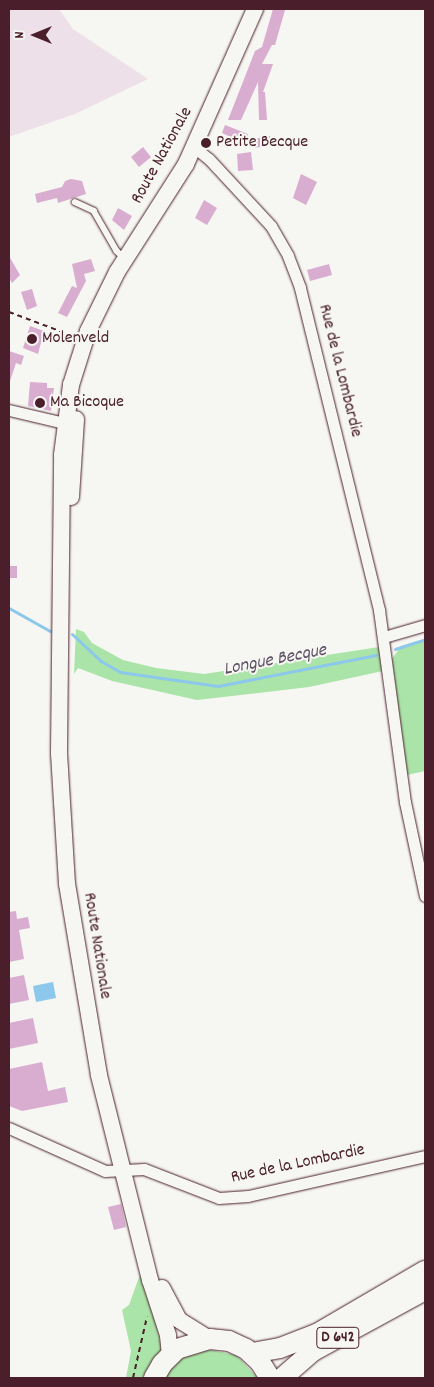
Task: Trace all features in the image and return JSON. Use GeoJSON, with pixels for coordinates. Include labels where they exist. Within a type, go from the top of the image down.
{"type":"FeatureCollection","features":[{"type":"Feature","properties":{"kind":"highway","name":"D 642"},"geometry":{"type":"LineString","coordinates":[[252,1353],[280,1348],[317,1334],[425,1271]]}},
{"type":"Feature","properties":{"kind":"highway","name":"D 642"},"geometry":{"type":"LineString","coordinates":[[282,1378],[312,1351],[425,1290]]}},
{"type":"Feature","properties":{"kind":"highway"},"geometry":{"type":"LineString","coordinates":[[154,1378],[170,1355],[186,1344],[210,1339],[229,1341],[252,1353],[270,1378]]}},
{"type":"Feature","properties":{"kind":"street","name":"Route Nationale"},"geometry":{"type":"LineString","coordinates":[[170,1355],[168,1335],[150,1280],[88,1020],[69,899],[60,786],[59,657],[69,558],[70,424],[83,343],[95,316],[125,259],[174,185],[194,147],[255,9]]}},
{"type":"Feature","properties":{"kind":"street","name":"Rue de la Lombardie"},"geometry":{"type":"LineString","coordinates":[[194,147],[209,159],[266,220],[291,264],[312,331],[384,637],[405,802],[425,896]]}},
{"type":"Feature","properties":{"kind":"street","name":"Route Nationale"},"geometry":{"type":"LineString","coordinates":[[70,424],[95,316]]}},
{"type":"Feature","properties":{"kind":"street"},"geometry":{"type":"LineString","coordinates":[[9,410],[70,424]]}},
{"type":"Feature","properties":{"kind":"street"},"geometry":{"type":"LineString","coordinates":[[384,637],[425,625]]}},
{"type":"Feature","properties":{"kind":"street","name":"Rue de la Lombardie"},"geometry":{"type":"LineString","coordinates":[[9,1128],[105,1171],[144,1169],[205,1195],[232,1198],[425,1156]]}},
{"type":"Feature","properties":{"kind":"street","name":"Route Nationale"},"geometry":{"type":"LineString","coordinates":[[140,1234],[176,1316],[188,1328],[210,1339]]}},
{"type":"Feature","properties":{"kind":"lane"},"geometry":{"type":"LineString","coordinates":[[75,202],[94,211],[117,251],[125,259]]}},
{"type":"Feature","properties":{"kind":"path"},"geometry":{"type":"LineString","coordinates":[[9,312],[67,332],[83,343]]}},
{"type":"Feature","properties":{"kind":"path"},"geometry":{"type":"LineString","coordinates":[[132,1378],[149,1312]]}},
{"type":"Feature","properties":{"kind":"shaded area"},"geometry":{"type":"Polygon","coordinates":[[[9,9],[59,9],[73,29],[148,79],[75,114],[9,137],[9,9]]]}},
{"type":"Feature","properties":{"kind":"green space"},"geometry":{"type":"Polygon","coordinates":[[[76,629],[84,632],[92,643],[123,660],[156,668],[204,674],[379,647],[383,671],[309,687],[197,700],[112,681],[78,668],[74,674],[76,629]]]}},
{"type":"Feature","properties":{"kind":"green space"},"geometry":{"type":"Polygon","coordinates":[[[425,639],[425,771],[407,775],[392,659],[401,646],[425,639]]]}},
{"type":"Feature","properties":{"kind":"green space"},"geometry":{"type":"Polygon","coordinates":[[[142,1269],[162,1348],[142,1378],[126,1378],[131,1351],[122,1310],[129,1305],[142,1269]]]}},
{"type":"Feature","properties":{"kind":"green space"},"geometry":{"type":"Polygon","coordinates":[[[206,1349],[236,1355],[258,1378],[163,1378],[182,1357],[206,1349]]]}},
{"type":"Feature","properties":{"kind":"water"},"geometry":{"type":"Polygon","coordinates":[[[53,982],[56,998],[36,1002],[33,986],[53,982]]]}},
{"type":"Feature","properties":{"kind":"building"},"geometry":{"type":"Polygon","coordinates":[[[273,9],[285,10],[275,45],[272,45],[262,64],[273,64],[263,92],[265,92],[267,120],[259,120],[258,82],[241,120],[228,120],[255,51],[262,47],[273,9]]]}},
{"type":"Feature","properties":{"kind":"building"},"geometry":{"type":"Polygon","coordinates":[[[225,125],[248,134],[246,140],[270,136],[271,143],[275,144],[255,148],[222,133],[225,125]]]}},
{"type":"Feature","properties":{"kind":"building"},"geometry":{"type":"Polygon","coordinates":[[[143,147],[151,157],[139,167],[131,157],[143,147]]]}},
{"type":"Feature","properties":{"kind":"building"},"geometry":{"type":"Polygon","coordinates":[[[251,152],[253,170],[238,171],[237,154],[251,152]]]}},
{"type":"Feature","properties":{"kind":"building"},"geometry":{"type":"Polygon","coordinates":[[[301,174],[317,182],[306,205],[293,198],[301,174]]]}},
{"type":"Feature","properties":{"kind":"building"},"geometry":{"type":"Polygon","coordinates":[[[71,179],[82,181],[86,194],[58,203],[57,198],[37,203],[35,194],[62,187],[65,181],[71,179]]]}},
{"type":"Feature","properties":{"kind":"building"},"geometry":{"type":"Polygon","coordinates":[[[204,200],[217,208],[207,225],[195,218],[204,200]]]}},
{"type":"Feature","properties":{"kind":"building"},"geometry":{"type":"Polygon","coordinates":[[[118,208],[132,216],[124,230],[112,220],[118,208]]]}},
{"type":"Feature","properties":{"kind":"building"},"geometry":{"type":"Polygon","coordinates":[[[9,256],[20,275],[12,283],[9,278],[9,256]]]}},
{"type":"Feature","properties":{"kind":"building"},"geometry":{"type":"Polygon","coordinates":[[[91,259],[95,271],[84,274],[86,281],[67,317],[58,313],[72,286],[77,288],[72,264],[91,259]]]}},
{"type":"Feature","properties":{"kind":"building"},"geometry":{"type":"Polygon","coordinates":[[[329,264],[332,275],[310,281],[307,270],[329,264]]]}},
{"type":"Feature","properties":{"kind":"building"},"geometry":{"type":"Polygon","coordinates":[[[32,289],[37,306],[27,310],[21,292],[32,289]]]}},
{"type":"Feature","properties":{"kind":"building","name":"Molenveld"},"geometry":{"type":"Polygon","coordinates":[[[30,326],[44,331],[38,354],[23,348],[30,326]]]}},
{"type":"Feature","properties":{"kind":"building"},"geometry":{"type":"Polygon","coordinates":[[[9,351],[24,356],[21,365],[16,363],[10,381],[9,351]]]}},
{"type":"Feature","properties":{"kind":"building"},"geometry":{"type":"Polygon","coordinates":[[[30,382],[47,383],[47,388],[54,388],[51,411],[28,406],[30,382]]]}},
{"type":"Feature","properties":{"kind":"building"},"geometry":{"type":"Polygon","coordinates":[[[9,566],[17,566],[17,578],[9,578],[9,566]]]}},
{"type":"Feature","properties":{"kind":"building"},"geometry":{"type":"Polygon","coordinates":[[[16,911],[17,919],[28,917],[30,928],[19,930],[24,959],[9,962],[9,912],[16,911]]]}},
{"type":"Feature","properties":{"kind":"building"},"geometry":{"type":"Polygon","coordinates":[[[24,975],[29,1000],[9,1004],[9,978],[24,975]]]}},
{"type":"Feature","properties":{"kind":"building"},"geometry":{"type":"Polygon","coordinates":[[[33,1018],[38,1043],[9,1049],[9,1023],[33,1018]]]}},
{"type":"Feature","properties":{"kind":"building"},"geometry":{"type":"Polygon","coordinates":[[[42,1062],[48,1091],[65,1087],[68,1102],[22,1111],[9,1106],[9,1069],[42,1062]]]}},
{"type":"Feature","properties":{"kind":"building"},"geometry":{"type":"Polygon","coordinates":[[[121,1204],[126,1227],[114,1230],[108,1207],[121,1204]]]}},
{"type":"Feature","properties":{"kind":"waterway","name":"Longue Becque"},"geometry":{"type":"LineString","coordinates":[[9,608],[50,631]]}},
{"type":"Feature","properties":{"kind":"waterway","name":"Longue Becque"},"geometry":{"type":"LineString","coordinates":[[72,634],[101,661],[120,672],[218,686],[376,655]]}},
{"type":"Feature","properties":{"kind":"waterway","name":"Longue Becque"},"geometry":{"type":"LineString","coordinates":[[395,649],[425,639]]}},
{"type":"Feature","properties":{"kind":"place","name":"Petite Becque"},"geometry":{"type":"Point","coordinates":[206,143]}},
{"type":"Feature","properties":{"kind":"place","name":"Molenveld"},"geometry":{"type":"Point","coordinates":[32,339]}},
{"type":"Feature","properties":{"kind":"place","name":"Ma Bicoque"},"geometry":{"type":"Point","coordinates":[40,403]}}]}
